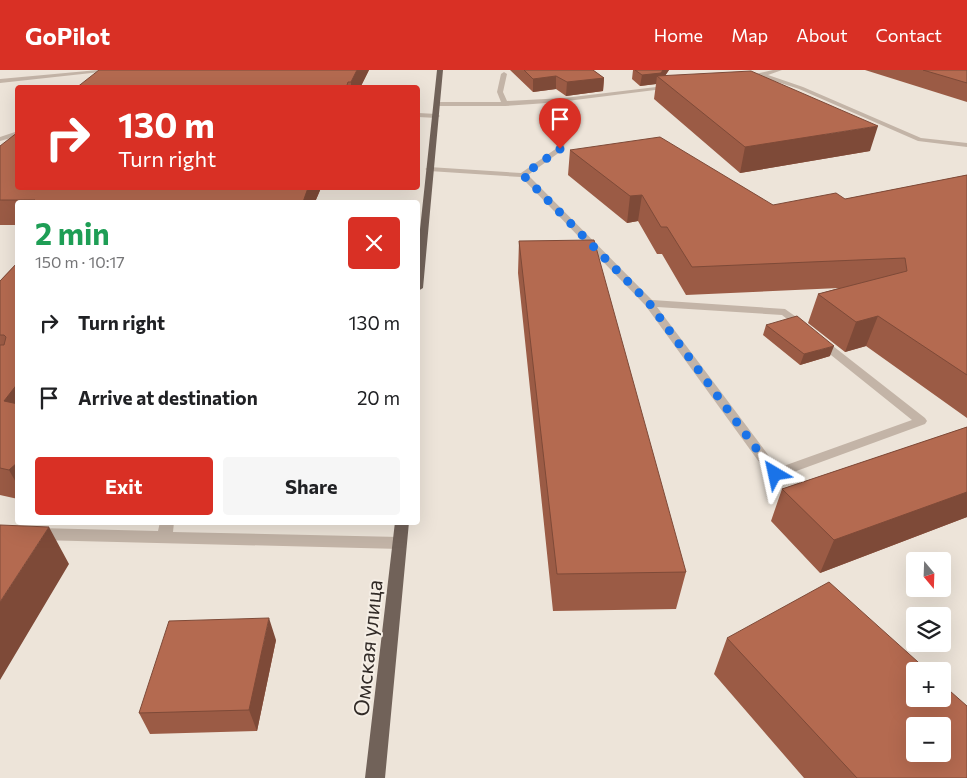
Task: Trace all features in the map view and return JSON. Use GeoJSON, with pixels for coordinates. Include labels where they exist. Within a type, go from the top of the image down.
{"type":"FeatureCollection","features":[{"type":"Feature","properties":{"kind":"main road"},"geometry":{"type":"LineString","coordinates":[[420,246],[437,116],[440,70]]}},
{"type":"Feature","properties":{"kind":"main road","name":"Омская улица"},"geometry":{"type":"LineString","coordinates":[[375,778],[402,525]]}},
{"type":"Feature","properties":{"kind":"lane"},"geometry":{"type":"LineString","coordinates":[[0,81],[116,70]]}},
{"type":"Feature","properties":{"kind":"lane"},"geometry":{"type":"LineString","coordinates":[[734,79],[762,76],[779,70]]}},
{"type":"Feature","properties":{"kind":"lane"},"geometry":{"type":"LineString","coordinates":[[504,74],[500,92],[505,104]]}},
{"type":"Feature","properties":{"kind":"lane"},"geometry":{"type":"LineString","coordinates":[[762,76],[801,88],[920,140],[967,145]]}},
{"type":"Feature","properties":{"kind":"lane"},"geometry":{"type":"LineString","coordinates":[[437,104],[505,104],[564,100],[679,85]]}},
{"type":"Feature","properties":{"kind":"lane"},"geometry":{"type":"LineString","coordinates":[[430,169],[523,175],[560,149],[564,100]]}},
{"type":"Feature","properties":{"kind":"lane"},"geometry":{"type":"LineString","coordinates":[[420,115],[437,116]]}},
{"type":"Feature","properties":{"kind":"lane"},"geometry":{"type":"LineString","coordinates":[[0,139],[15,135]]}},
{"type":"Feature","properties":{"kind":"lane"},"geometry":{"type":"LineString","coordinates":[[523,175],[649,303],[775,474],[921,421],[785,312],[649,303]]}},
{"type":"Feature","properties":{"kind":"lane"},"geometry":{"type":"LineString","coordinates":[[19,533],[166,530],[400,543]]}},
{"type":"Feature","properties":{"kind":"building"},"geometry":{"type":"Polygon","coordinates":[[[99,70],[357,70],[351,82],[348,82],[347,85],[80,85],[99,70]]]}},
{"type":"Feature","properties":{"kind":"building"},"geometry":{"type":"Polygon","coordinates":[[[524,70],[593,70],[604,78],[567,82],[556,76],[533,79],[524,70]]]}},
{"type":"Feature","properties":{"kind":"building"},"geometry":{"type":"Polygon","coordinates":[[[635,70],[663,70],[661,73],[642,75],[635,70]]]}},
{"type":"Feature","properties":{"kind":"building"},"geometry":{"type":"Polygon","coordinates":[[[923,70],[967,70],[967,83],[923,70]]]}},
{"type":"Feature","properties":{"kind":"building"},"geometry":{"type":"Polygon","coordinates":[[[751,71],[878,126],[745,147],[657,76],[751,71]]]}},
{"type":"Feature","properties":{"kind":"building"},"geometry":{"type":"Polygon","coordinates":[[[15,134],[15,190],[307,190],[304,200],[0,200],[0,146],[15,134]]]}},
{"type":"Feature","properties":{"kind":"building"},"geometry":{"type":"Polygon","coordinates":[[[660,137],[773,205],[836,193],[845,199],[967,175],[967,375],[878,316],[856,322],[818,294],[907,271],[905,258],[692,267],[667,227],[661,227],[642,195],[630,196],[570,150],[660,137]]]}},
{"type":"Feature","properties":{"kind":"building"},"geometry":{"type":"Polygon","coordinates":[[[594,240],[686,572],[557,574],[519,241],[594,240]]]}},
{"type":"Feature","properties":{"kind":"building"},"geometry":{"type":"Polygon","coordinates":[[[15,265],[15,387],[4,401],[15,403],[15,465],[9,470],[0,468],[0,345],[4,345],[6,337],[0,335],[0,281],[15,265]]]}},
{"type":"Feature","properties":{"kind":"building"},"geometry":{"type":"Polygon","coordinates":[[[797,316],[834,346],[804,354],[766,325],[797,316]]]}},
{"type":"Feature","properties":{"kind":"building"},"geometry":{"type":"Polygon","coordinates":[[[967,427],[967,492],[834,540],[782,489],[967,427]]]}},
{"type":"Feature","properties":{"kind":"building"},"geometry":{"type":"Polygon","coordinates":[[[0,525],[49,527],[0,602],[0,525]]]}},
{"type":"Feature","properties":{"kind":"building"},"geometry":{"type":"Polygon","coordinates":[[[829,582],[918,662],[906,662],[906,707],[951,707],[951,692],[967,706],[967,778],[857,778],[727,638],[829,582]]]}},
{"type":"Feature","properties":{"kind":"building"},"geometry":{"type":"Polygon","coordinates":[[[269,618],[249,710],[139,713],[169,621],[269,618]]]}},
{"type":"Feature","properties":{"kind":"route"},"geometry":{"type":"LineString","coordinates":[[560,149],[523,175],[649,303],[775,474]]}}]}
